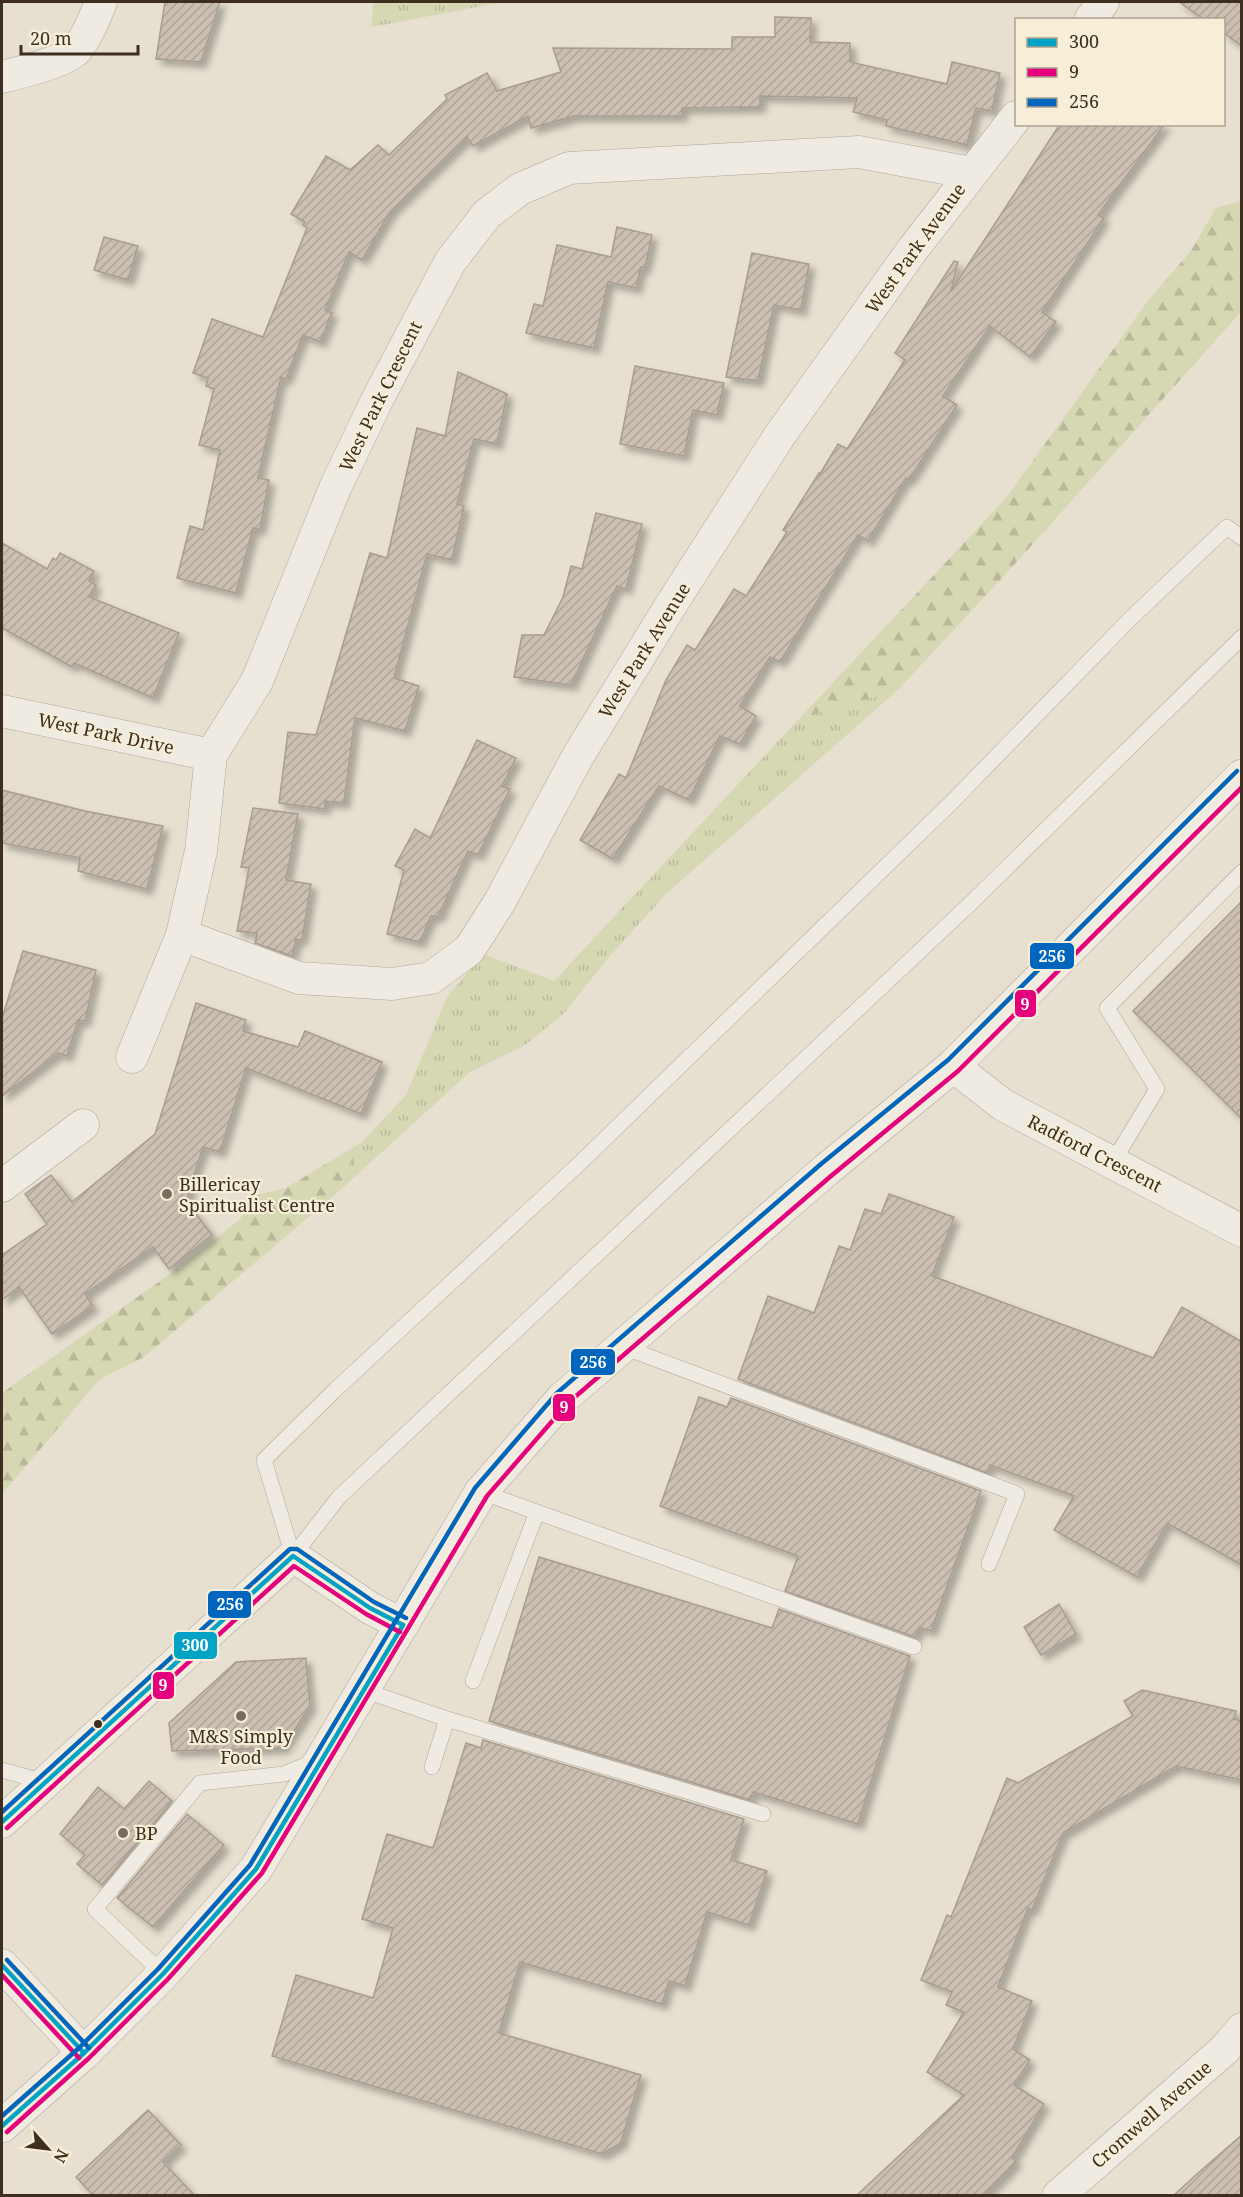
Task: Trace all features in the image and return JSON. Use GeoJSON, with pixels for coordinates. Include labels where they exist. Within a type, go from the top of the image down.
{"type":"FeatureCollection","features":[{"type":"Feature","properties":{"kind":"street"},"geometry":{"type":"LineString","coordinates":[[2,77],[30,70],[74,52],[94,21],[101,2]]}},
{"type":"Feature","properties":{"kind":"street"},"geometry":{"type":"LineString","coordinates":[[1091,18],[1103,2]]}},
{"type":"Feature","properties":{"kind":"street","name":"West Park Avenue"},"geometry":{"type":"LineString","coordinates":[[182,935],[299,978],[392,984],[430,978],[469,950],[499,903],[584,746],[774,444],[913,249],[971,172],[1015,119]]}},
{"type":"Feature","properties":{"kind":"street","name":"West Park Crescent"},"geometry":{"type":"LineString","coordinates":[[132,1057],[182,935],[201,851],[212,755],[256,681],[335,488],[378,398],[450,261],[487,214],[520,189],[569,168],[859,152],[971,172]]}},
{"type":"Feature","properties":{"kind":"street","name":"West Park Drive"},"geometry":{"type":"LineString","coordinates":[[2,711],[212,755]]}},
{"type":"Feature","properties":{"kind":"street"},"geometry":{"type":"LineString","coordinates":[[2,2126],[84,2053],[163,1974],[256,1869],[481,1491],[563,1398],[826,1170],[953,1066],[1242,776]]}},
{"type":"Feature","properties":{"kind":"street","name":"Radford Crescent"},"geometry":{"type":"LineString","coordinates":[[953,1066],[1003,1105],[1238,1224]]}},
{"type":"Feature","properties":{"kind":"street"},"geometry":{"type":"LineString","coordinates":[[2,1186],[83,1125]]}},
{"type":"Feature","properties":{"kind":"street"},"geometry":{"type":"LineString","coordinates":[[2,1821],[292,1556],[370,1608],[403,1625]]}},
{"type":"Feature","properties":{"kind":"street"},"geometry":{"type":"LineString","coordinates":[[2,1965],[84,2053]]}},
{"type":"Feature","properties":{"kind":"street","name":"Cromwell Avenue"},"geometry":{"type":"LineString","coordinates":[[1058,2196],[1224,2050],[1242,2030]]}},
{"type":"Feature","properties":{"kind":"lane"},"geometry":{"type":"LineString","coordinates":[[292,1556],[264,1460],[333,1391],[579,1164],[951,803],[1130,620],[1227,527],[1242,538]]}},
{"type":"Feature","properties":{"kind":"lane"},"geometry":{"type":"LineString","coordinates":[[292,1556],[339,1497],[972,902],[1242,637]]}},
{"type":"Feature","properties":{"kind":"lane"},"geometry":{"type":"LineString","coordinates":[[1113,1162],[1158,1089],[1107,1008],[1242,872]]}},
{"type":"Feature","properties":{"kind":"lane"},"geometry":{"type":"LineString","coordinates":[[623,1347],[1017,1494],[989,1564]]}},
{"type":"Feature","properties":{"kind":"lane"},"geometry":{"type":"LineString","coordinates":[[481,1491],[914,1647]]}},
{"type":"Feature","properties":{"kind":"lane"},"geometry":{"type":"LineString","coordinates":[[473,1681],[537,1512]]}},
{"type":"Feature","properties":{"kind":"lane"},"geometry":{"type":"LineString","coordinates":[[363,1690],[447,1719],[763,1815]]}},
{"type":"Feature","properties":{"kind":"lane"},"geometry":{"type":"LineString","coordinates":[[432,1767],[447,1719]]}},
{"type":"Feature","properties":{"kind":"lane"},"geometry":{"type":"LineString","coordinates":[[163,1974],[95,1909],[200,1783],[284,1774],[322,1758]]}},
{"type":"Feature","properties":{"kind":"lane"},"geometry":{"type":"LineString","coordinates":[[2,1770],[44,1782]]}},
{"type":"Feature","properties":{"kind":"green space"},"geometry":{"type":"Polygon","coordinates":[[[373,2],[503,2],[372,27],[373,2]]]}},
{"type":"Feature","properties":{"kind":"green space"},"geometry":{"type":"Polygon","coordinates":[[[1241,201],[1241,312],[1013,566],[898,690],[799,719],[1006,498],[1150,298],[1191,251],[1216,208],[1241,201]]]}},
{"type":"Feature","properties":{"kind":"green space"},"geometry":{"type":"Polygon","coordinates":[[[898,690],[667,893],[609,957],[564,1013],[524,1046],[470,1072],[338,1192],[362,1142],[406,1095],[447,997],[483,954],[554,981],[799,719],[898,690]]]}},
{"type":"Feature","properties":{"kind":"green space"},"geometry":{"type":"Polygon","coordinates":[[[362,1142],[338,1192],[144,1357],[100,1379],[2,1494],[2,1393],[177,1269],[239,1220],[258,1195],[286,1188],[362,1142]]]}},
{"type":"Feature","properties":{"kind":"building"},"geometry":{"type":"Polygon","coordinates":[[[165,2],[220,2],[201,62],[156,59],[165,2]]]}},
{"type":"Feature","properties":{"kind":"building"},"geometry":{"type":"Polygon","coordinates":[[[1179,2],[1242,2],[1242,46],[1225,34],[1225,18],[1202,18],[1179,2]]]}},
{"type":"Feature","properties":{"kind":"building"},"geometry":{"type":"Polygon","coordinates":[[[775,17],[811,18],[810,42],[850,43],[850,62],[947,84],[952,62],[1000,73],[992,111],[976,108],[967,145],[886,126],[887,120],[853,112],[857,98],[760,96],[760,107],[682,108],[682,116],[574,116],[531,128],[528,116],[473,146],[467,137],[390,212],[362,260],[349,252],[325,310],[332,313],[320,342],[303,335],[286,379],[281,377],[258,478],[269,480],[260,530],[253,528],[236,593],[177,578],[190,526],[203,530],[220,450],[199,445],[214,389],[206,386],[208,378],[193,373],[212,319],[263,337],[307,228],[303,225],[305,222],[291,214],[326,156],[350,170],[378,145],[389,155],[447,99],[445,95],[487,73],[497,91],[561,72],[553,48],[732,49],[732,37],[775,37],[775,17]]]}},
{"type":"Feature","properties":{"kind":"building"},"geometry":{"type":"Polygon","coordinates":[[[1059,126],[1164,126],[1098,215],[1104,218],[1042,312],[1056,322],[1030,357],[990,326],[943,396],[957,405],[909,480],[906,478],[868,541],[858,535],[780,662],[770,657],[740,706],[756,716],[740,744],[720,736],[689,800],[659,786],[613,859],[580,840],[619,774],[626,778],[666,680],[687,645],[695,650],[734,589],[746,596],[787,532],[783,530],[838,444],[847,449],[905,360],[895,353],[954,261],[958,262],[951,291],[1059,126]]]}},
{"type":"Feature","properties":{"kind":"building"},"geometry":{"type":"Polygon","coordinates":[[[617,227],[652,235],[645,268],[641,267],[636,288],[608,282],[594,348],[526,333],[534,304],[543,306],[557,245],[611,257],[617,227]]]}},
{"type":"Feature","properties":{"kind":"building"},"geometry":{"type":"Polygon","coordinates":[[[104,237],[138,246],[128,280],[94,270],[104,237]]]}},
{"type":"Feature","properties":{"kind":"building"},"geometry":{"type":"Polygon","coordinates":[[[752,253],[809,264],[801,310],[774,305],[758,381],[726,377],[752,253]]]}},
{"type":"Feature","properties":{"kind":"building"},"geometry":{"type":"Polygon","coordinates":[[[635,366],[724,383],[717,415],[693,410],[684,456],[620,444],[635,366]]]}},
{"type":"Feature","properties":{"kind":"building"},"geometry":{"type":"Polygon","coordinates":[[[458,372],[507,394],[497,444],[474,439],[457,504],[464,506],[452,560],[427,554],[394,678],[419,686],[405,731],[355,718],[344,803],[325,801],[325,809],[279,803],[288,732],[316,735],[370,553],[387,558],[417,428],[445,436],[458,372]]]}},
{"type":"Feature","properties":{"kind":"building"},"geometry":{"type":"Polygon","coordinates":[[[596,513],[642,524],[626,589],[617,586],[571,685],[514,677],[522,635],[544,635],[563,597],[571,566],[582,569],[596,513]]]}},
{"type":"Feature","properties":{"kind":"building"},"geometry":{"type":"Polygon","coordinates":[[[2,543],[47,569],[53,558],[56,560],[60,553],[94,571],[89,581],[96,585],[89,597],[179,633],[153,698],[74,663],[72,667],[2,628],[2,543]]]}},
{"type":"Feature","properties":{"kind":"building"},"geometry":{"type":"Polygon","coordinates":[[[477,740],[516,758],[502,786],[510,789],[478,855],[468,851],[438,917],[431,916],[420,942],[387,934],[404,870],[395,866],[415,829],[430,838],[477,740]]]}},
{"type":"Feature","properties":{"kind":"building"},"geometry":{"type":"Polygon","coordinates":[[[2,790],[85,811],[163,826],[147,889],[78,871],[80,858],[2,843],[2,790]]]}},
{"type":"Feature","properties":{"kind":"building"},"geometry":{"type":"Polygon","coordinates":[[[253,808],[298,814],[286,880],[311,884],[302,940],[296,939],[292,956],[255,943],[257,933],[237,931],[249,868],[241,867],[253,808]]]}},
{"type":"Feature","properties":{"kind":"building"},"geometry":{"type":"Polygon","coordinates":[[[1242,901],[1242,1119],[1133,1011],[1242,901]]]}},
{"type":"Feature","properties":{"kind":"building"},"geometry":{"type":"Polygon","coordinates":[[[23,951],[96,970],[85,1021],[78,1020],[67,1056],[58,1053],[2,1096],[2,1018],[23,951]]]}},
{"type":"Feature","properties":{"kind":"building"},"geometry":{"type":"Polygon","coordinates":[[[196,1003],[246,1020],[243,1031],[298,1047],[305,1031],[382,1062],[361,1114],[246,1068],[220,1152],[203,1147],[186,1201],[212,1235],[169,1269],[153,1247],[85,1294],[93,1306],[52,1334],[19,1287],[2,1300],[2,1255],[47,1224],[25,1194],[51,1175],[72,1202],[155,1134],[196,1003]]]}},
{"type":"Feature","properties":{"kind":"building"},"geometry":{"type":"Polygon","coordinates":[[[889,1194],[954,1217],[932,1276],[1153,1358],[1182,1307],[1242,1342],[1242,1565],[1167,1523],[1137,1577],[1054,1530],[1074,1496],[990,1465],[987,1473],[738,1379],[768,1296],[814,1313],[839,1246],[850,1250],[865,1209],[881,1214],[889,1194]]]}},
{"type":"Feature","properties":{"kind":"building"},"geometry":{"type":"Polygon","coordinates":[[[699,1397],[727,1407],[731,1398],[981,1491],[931,1631],[919,1627],[915,1637],[785,1591],[798,1556],[660,1506],[699,1397]]]}},
{"type":"Feature","properties":{"kind":"building"},"geometry":{"type":"Polygon","coordinates":[[[539,1557],[772,1628],[779,1609],[910,1656],[858,1824],[753,1792],[750,1800],[489,1721],[539,1557]]]}},
{"type":"Feature","properties":{"kind":"building"},"geometry":{"type":"Polygon","coordinates":[[[1059,1604],[1076,1634],[1041,1655],[1024,1627],[1059,1604]]]}},
{"type":"Feature","properties":{"kind":"building"},"geometry":{"type":"Polygon","coordinates":[[[306,1658],[310,1706],[283,1748],[172,1751],[169,1723],[236,1662],[306,1658]]]}},
{"type":"Feature","properties":{"kind":"building"},"geometry":{"type":"Polygon","coordinates":[[[1142,1690],[1236,1711],[1234,1719],[1242,1721],[1242,1780],[1176,1766],[1063,1833],[1032,1910],[1028,1908],[998,1987],[1032,2001],[1013,2049],[1030,2060],[1014,2085],[1044,2104],[1012,2158],[1016,2162],[983,2196],[856,2196],[964,2095],[927,2072],[964,2012],[946,2005],[952,1992],[921,1980],[947,1915],[951,1917],[1007,1778],[1018,1783],[1133,1716],[1124,1701],[1142,1690]]]}},
{"type":"Feature","properties":{"kind":"building"},"geometry":{"type":"Polygon","coordinates":[[[483,1740],[744,1819],[731,1860],[767,1871],[749,1925],[707,1912],[685,1986],[669,1981],[662,2004],[520,1962],[499,2033],[641,2075],[621,2143],[602,2154],[272,2056],[296,1975],[373,1998],[393,1928],[362,1919],[387,1834],[433,1848],[466,1743],[481,1748],[483,1740]]]}},
{"type":"Feature","properties":{"kind":"building"},"geometry":{"type":"Polygon","coordinates":[[[149,1781],[172,1801],[102,1885],[77,1864],[85,1855],[60,1834],[98,1787],[124,1809],[149,1781]]]}},
{"type":"Feature","properties":{"kind":"building"},"geometry":{"type":"Polygon","coordinates":[[[187,1814],[224,1845],[153,1927],[117,1898],[187,1814]]]}},
{"type":"Feature","properties":{"kind":"building"},"geometry":{"type":"Polygon","coordinates":[[[148,2110],[181,2145],[163,2162],[195,2196],[94,2196],[76,2177],[148,2110]]]}},
{"type":"Feature","properties":{"kind":"building"},"geometry":{"type":"Polygon","coordinates":[[[1242,2135],[1242,2196],[1173,2196],[1198,2173],[1242,2135]]]}},
{"type":"Feature","properties":{"kind":"transit line","name":"256"},"geometry":{"type":"LineString","coordinates":[[2,2116],[79,2048],[158,1969],[250,1865],[475,1488],[557,1393],[821,1164],[948,1060],[1237,771]]}},
{"type":"Feature","properties":{"kind":"transit line","name":"9"},"geometry":{"type":"LineString","coordinates":[[7,2132],[89,2058],[168,1979],[262,1873],[487,1496],[568,1403],[831,1176],[958,1071],[1242,787]]}},
{"type":"Feature","properties":{"kind":"transit line","name":"256"},"geometry":{"type":"LineString","coordinates":[[2,1812],[290,1549],[297,1549],[374,1602],[406,1618]]}},
{"type":"Feature","properties":{"kind":"transit line","name":"300"},"geometry":{"type":"LineString","coordinates":[[2,1822],[293,1556],[370,1608],[403,1625]]}},
{"type":"Feature","properties":{"kind":"transit line","name":"9"},"geometry":{"type":"LineString","coordinates":[[7,1828],[294,1566],[366,1614],[400,1632]]}},
{"type":"Feature","properties":{"kind":"transit line","name":"300"},"geometry":{"type":"LineString","coordinates":[[2,2126],[84,2053],[163,1974],[256,1869],[403,1625]]}},
{"type":"Feature","properties":{"kind":"transit line","name":"256"},"geometry":{"type":"LineString","coordinates":[[7,1960],[89,2048]]}},
{"type":"Feature","properties":{"kind":"transit line","name":"300"},"geometry":{"type":"LineString","coordinates":[[2,1965],[84,2053]]}},
{"type":"Feature","properties":{"kind":"transit line","name":"9"},"geometry":{"type":"LineString","coordinates":[[2,1975],[79,2058]]}},
{"type":"Feature","properties":{"kind":"place","name":"Billericay Spiritualist Centre"},"geometry":{"type":"Point","coordinates":[167,1194]}},
{"type":"Feature","properties":{"kind":"place","name":"M&S Simply Food"},"geometry":{"type":"Point","coordinates":[241,1716]}},
{"type":"Feature","properties":{"kind":"place","name":"BP"},"geometry":{"type":"Point","coordinates":[123,1833]}}]}
